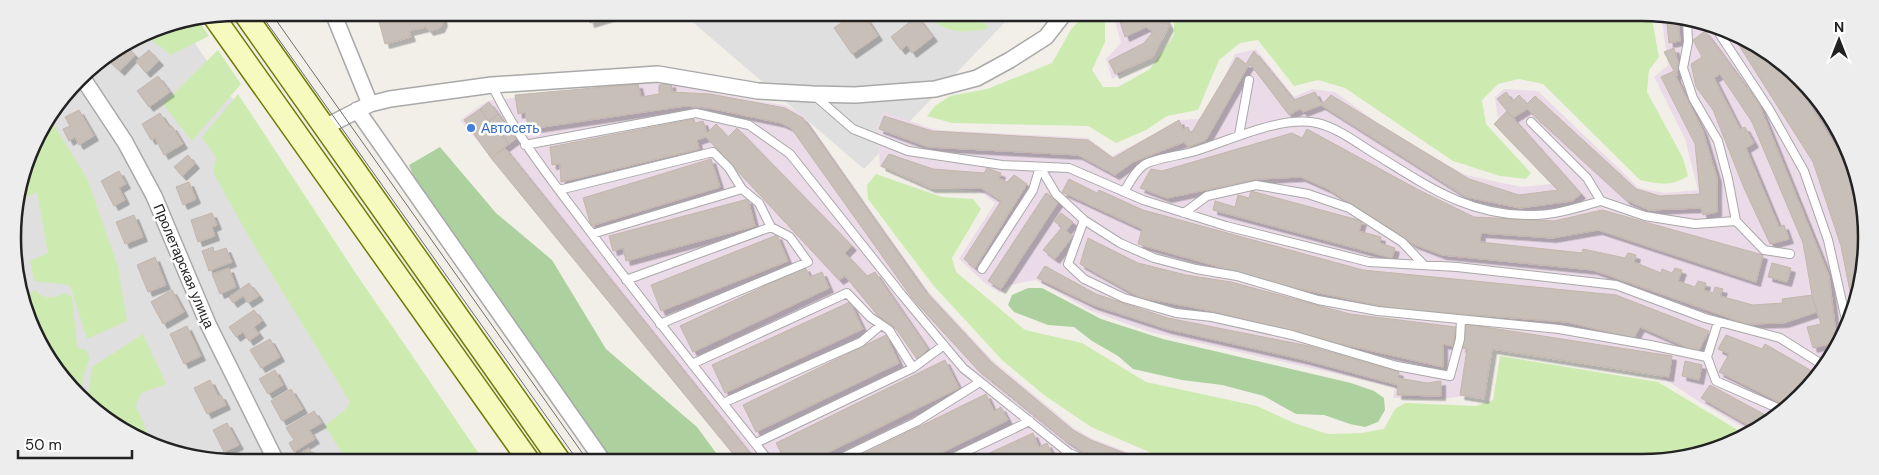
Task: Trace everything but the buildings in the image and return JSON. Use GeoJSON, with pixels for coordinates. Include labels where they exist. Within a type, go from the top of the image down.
{"type":"FeatureCollection","features":[{"type":"Feature","properties":{"kind":"main road"},"geometry":{"type":"LineString","coordinates":[[250,21],[556,454]]}},
{"type":"Feature","properties":{"kind":"main road"},"geometry":{"type":"LineString","coordinates":[[218,22],[525,454]]}},
{"type":"Feature","properties":{"kind":"street"},"geometry":{"type":"LineString","coordinates":[[336,21],[363,107],[599,454]]}},
{"type":"Feature","properties":{"kind":"street"},"geometry":{"type":"LineString","coordinates":[[325,127],[363,107],[492,85],[658,74],[758,91],[855,95],[935,89],[977,78],[1010,60],[1046,37],[1059,21]]}},
{"type":"Feature","properties":{"kind":"street","name":"Пролетарская улица"},"geometry":{"type":"LineString","coordinates":[[86,84],[125,142],[154,196],[208,324],[273,454]]}},
{"type":"Feature","properties":{"kind":"lane"},"geometry":{"type":"LineString","coordinates":[[1687,26],[1688,42],[1683,68],[1693,98],[1718,141],[1736,221],[1764,250],[1790,254]]}},
{"type":"Feature","properties":{"kind":"lane"},"geometry":{"type":"LineString","coordinates":[[1722,37],[1769,109],[1804,171],[1828,240],[1844,312]]}},
{"type":"Feature","properties":{"kind":"lane"},"geometry":{"type":"LineString","coordinates":[[1239,135],[1249,80]]}},
{"type":"Feature","properties":{"kind":"lane"},"geometry":{"type":"LineString","coordinates":[[492,85],[525,145],[660,324],[765,454]]}},
{"type":"Feature","properties":{"kind":"lane"},"geometry":{"type":"LineString","coordinates":[[814,94],[853,129],[908,150],[1002,165],[1069,168],[1143,200],[1226,226],[1369,262],[1457,267],[1616,285],[1718,322],[1780,338],[1818,362]]}},
{"type":"Feature","properties":{"kind":"lane"},"geometry":{"type":"LineString","coordinates":[[525,145],[696,113],[749,125],[790,154],[963,368],[1069,453]]}},
{"type":"Feature","properties":{"kind":"lane"},"geometry":{"type":"LineString","coordinates":[[1124,192],[1133,177],[1145,164],[1192,152],[1239,135],[1294,121],[1317,123],[1340,133],[1428,187],[1461,204],[1492,212],[1534,215],[1601,202],[1646,216],[1695,224],[1736,221]]}},
{"type":"Feature","properties":{"kind":"lane"},"geometry":{"type":"LineString","coordinates":[[1532,122],[1587,178],[1601,202]]}},
{"type":"Feature","properties":{"kind":"lane"},"geometry":{"type":"LineString","coordinates":[[559,190],[713,152],[729,168],[742,189],[759,204],[772,227],[790,237],[808,262],[660,324]]}},
{"type":"Feature","properties":{"kind":"lane"},"geometry":{"type":"LineString","coordinates":[[1040,167],[1056,194],[1084,220],[1120,243],[1154,258],[1196,269],[1237,276],[1318,300],[1378,311],[1559,329],[1707,357]]}},
{"type":"Feature","properties":{"kind":"lane"},"geometry":{"type":"LineString","coordinates":[[982,269],[1033,190],[1040,167]]}},
{"type":"Feature","properties":{"kind":"lane"},"geometry":{"type":"LineString","coordinates":[[1184,212],[1207,196],[1256,184],[1308,194],[1349,208],[1402,242],[1424,265]]}},
{"type":"Feature","properties":{"kind":"lane"},"geometry":{"type":"LineString","coordinates":[[592,234],[742,189]]}},
{"type":"Feature","properties":{"kind":"lane"},"geometry":{"type":"LineString","coordinates":[[1084,220],[1068,264],[1084,279],[1124,298],[1176,313],[1212,317],[1292,335],[1397,366],[1450,376],[1460,339],[1461,320]]}},
{"type":"Feature","properties":{"kind":"lane"},"geometry":{"type":"LineString","coordinates":[[626,280],[772,227]]}},
{"type":"Feature","properties":{"kind":"lane"},"geometry":{"type":"LineString","coordinates":[[692,364],[847,292],[870,318],[889,330],[913,368]]}},
{"type":"Feature","properties":{"kind":"lane"},"geometry":{"type":"LineString","coordinates":[[1718,322],[1707,357],[1716,381],[1775,407]]}},
{"type":"Feature","properties":{"kind":"lane"},"geometry":{"type":"LineString","coordinates":[[723,403],[861,342],[881,325]]}},
{"type":"Feature","properties":{"kind":"lane"},"geometry":{"type":"LineString","coordinates":[[756,443],[913,368],[944,345]]}},
{"type":"Feature","properties":{"kind":"lane"},"geometry":{"type":"LineString","coordinates":[[850,454],[916,422],[980,382]]}},
{"type":"Feature","properties":{"kind":"lane"},"geometry":{"type":"LineString","coordinates":[[961,454],[1030,421]]}},
{"type":"Feature","properties":{"kind":"shaded area"},"geometry":{"type":"Polygon","coordinates":[[[691,21],[1006,21],[864,169],[691,21]]]}},
{"type":"Feature","properties":{"kind":"shaded area"},"geometry":{"type":"Polygon","coordinates":[[[1115,21],[1163,21],[1150,56],[1112,79],[1106,59],[1121,43],[1115,21]]]}},
{"type":"Feature","properties":{"kind":"shaded area"},"geometry":{"type":"Polygon","coordinates":[[[1662,22],[1684,25],[1711,33],[1750,50],[1762,58],[1784,75],[1804,95],[1821,117],[1841,155],[1854,195],[1858,238],[1854,280],[1846,307],[1829,346],[1804,380],[1784,400],[1744,428],[1655,373],[1490,347],[1482,394],[1440,399],[1393,398],[1395,387],[1150,332],[1091,311],[1036,280],[1010,285],[1000,293],[986,284],[959,259],[995,203],[981,192],[930,186],[880,167],[877,128],[883,112],[936,130],[1088,138],[1112,156],[1180,120],[1198,119],[1208,112],[1235,54],[1256,49],[1294,97],[1312,89],[1335,92],[1394,135],[1466,175],[1522,187],[1551,184],[1499,129],[1495,97],[1504,89],[1538,91],[1639,188],[1665,193],[1698,190],[1685,139],[1654,77],[1668,65],[1662,22]]]}},
{"type":"Feature","properties":{"kind":"shaded area"},"geometry":{"type":"Polygon","coordinates":[[[185,28],[473,454],[238,454],[195,450],[155,437],[117,417],[95,400],[75,380],[58,358],[50,346],[33,307],[23,266],[21,238],[23,209],[33,168],[50,129],[58,117],[75,95],[95,75],[129,50],[155,38],[185,28]]]}},
{"type":"Feature","properties":{"kind":"shaded area"},"geometry":{"type":"Polygon","coordinates":[[[673,81],[716,93],[788,106],[804,116],[928,291],[991,359],[1074,428],[1091,438],[1132,454],[732,454],[460,120],[487,101],[639,82],[673,81]]]}},
{"type":"Feature","properties":{"kind":"green space"},"geometry":{"type":"Polygon","coordinates":[[[933,21],[982,21],[989,28],[959,31],[941,26],[933,21]]]}},
{"type":"Feature","properties":{"kind":"green space"},"geometry":{"type":"Polygon","coordinates":[[[1079,21],[1103,21],[1105,23],[1105,42],[1092,70],[1103,87],[1118,87],[1150,69],[1174,35],[1174,21],[1652,22],[1659,57],[1649,70],[1647,92],[1683,158],[1688,176],[1676,182],[1665,184],[1640,180],[1543,84],[1519,79],[1498,84],[1482,100],[1486,124],[1531,173],[1526,179],[1500,176],[1453,161],[1345,88],[1318,80],[1294,86],[1258,40],[1240,43],[1219,60],[1198,110],[1167,116],[1146,130],[1116,143],[1088,126],[952,123],[927,116],[935,106],[950,96],[987,89],[1052,63],[1072,28],[1079,21]]]}},
{"type":"Feature","properties":{"kind":"green space"},"geometry":{"type":"Polygon","coordinates":[[[201,24],[209,36],[171,55],[151,40],[201,24]]]}},
{"type":"Feature","properties":{"kind":"green space"},"geometry":{"type":"Polygon","coordinates":[[[218,50],[241,84],[192,141],[163,104],[218,50]]]}},
{"type":"Feature","properties":{"kind":"green space"},"geometry":{"type":"Polygon","coordinates":[[[238,94],[357,275],[479,454],[343,454],[325,426],[345,410],[350,402],[246,232],[213,172],[216,157],[202,137],[238,94]]]}},
{"type":"Feature","properties":{"kind":"green space"},"geometry":{"type":"Polygon","coordinates":[[[53,124],[87,178],[118,267],[127,321],[87,339],[70,285],[34,281],[30,261],[48,253],[37,192],[27,197],[25,194],[33,168],[53,124]]]}},
{"type":"Feature","properties":{"kind":"green space"},"geometry":{"type":"Polygon","coordinates":[[[440,147],[496,213],[552,260],[606,349],[697,427],[717,454],[607,454],[493,294],[415,180],[409,165],[440,147]]]}},
{"type":"Feature","properties":{"kind":"green space"},"geometry":{"type":"Polygon","coordinates":[[[876,174],[942,197],[973,199],[981,209],[952,258],[956,272],[1025,330],[1082,343],[1146,382],[1257,406],[1294,423],[1328,434],[1361,433],[1384,429],[1395,409],[1405,403],[1476,406],[1493,400],[1500,356],[1658,382],[1738,430],[1711,442],[1684,450],[1642,454],[1154,454],[1091,427],[1044,395],[1002,360],[933,285],[868,199],[867,185],[876,174]]]}},
{"type":"Feature","properties":{"kind":"green space"},"geometry":{"type":"Polygon","coordinates":[[[1028,288],[1042,288],[1101,319],[1163,339],[1351,383],[1374,391],[1384,398],[1385,410],[1378,422],[1365,427],[1324,415],[1296,414],[1264,396],[1222,385],[1182,380],[1133,369],[1118,356],[1092,341],[1074,327],[1048,325],[1014,312],[1008,305],[1012,295],[1028,288]]]}},
{"type":"Feature","properties":{"kind":"green space"},"geometry":{"type":"Polygon","coordinates":[[[35,290],[42,296],[49,298],[65,293],[72,297],[77,345],[79,349],[85,349],[90,357],[82,387],[66,369],[50,346],[38,320],[29,294],[35,290]]]}},
{"type":"Feature","properties":{"kind":"green space"},"geometry":{"type":"Polygon","coordinates":[[[143,334],[166,384],[141,393],[136,406],[148,434],[117,417],[88,393],[92,367],[143,334]]]}},
{"type":"Feature","properties":{"kind":"tram line"},"geometry":{"type":"LineString","coordinates":[[266,21],[573,454]]}},
{"type":"Feature","properties":{"kind":"tram line"},"geometry":{"type":"LineString","coordinates":[[277,21],[583,454]]}},
{"type":"Feature","properties":{"kind":"place","name":"Автосеть"},"geometry":{"type":"Point","coordinates":[471,128]}}]}
